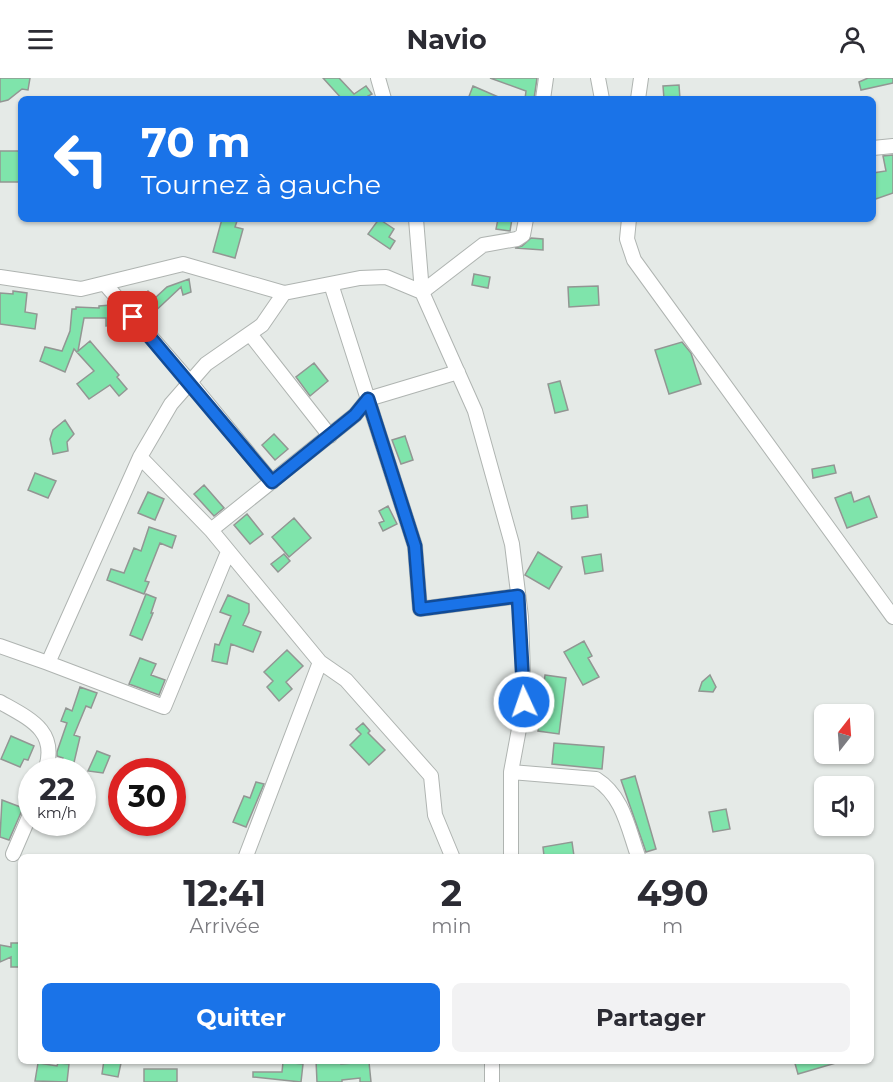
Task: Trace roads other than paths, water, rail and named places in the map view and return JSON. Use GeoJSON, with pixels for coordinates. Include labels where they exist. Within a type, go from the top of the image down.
{"type":"FeatureCollection","features":[{"type":"Feature","properties":{"kind":"street"},"geometry":{"type":"LineString","coordinates":[[378,78],[383,96]]}},
{"type":"Feature","properties":{"kind":"street"},"geometry":{"type":"LineString","coordinates":[[543,96],[546,78]]}},
{"type":"Feature","properties":{"kind":"street"},"geometry":{"type":"LineString","coordinates":[[598,78],[601,96]]}},
{"type":"Feature","properties":{"kind":"street"},"geometry":{"type":"LineString","coordinates":[[638,96],[641,78]]}},
{"type":"Feature","properties":{"kind":"street"},"geometry":{"type":"LineString","coordinates":[[876,148],[893,146]]}},
{"type":"Feature","properties":{"kind":"street"},"geometry":{"type":"LineString","coordinates":[[416,222],[422,292],[475,411],[512,544],[518,596],[524,702],[511,772],[512,854]]}},
{"type":"Feature","properties":{"kind":"street"},"geometry":{"type":"LineString","coordinates":[[422,292],[483,245],[516,239],[523,235],[525,222]]}},
{"type":"Feature","properties":{"kind":"street"},"geometry":{"type":"LineString","coordinates":[[629,222],[627,239],[634,260],[893,617]]}},
{"type":"Feature","properties":{"kind":"street"},"geometry":{"type":"LineString","coordinates":[[0,277],[81,289],[183,264],[284,293],[360,278],[386,277],[422,292]]}},
{"type":"Feature","properties":{"kind":"street"},"geometry":{"type":"LineString","coordinates":[[105,284],[272,482]]}},
{"type":"Feature","properties":{"kind":"street"},"geometry":{"type":"LineString","coordinates":[[331,284],[415,546],[420,609],[518,596]]}},
{"type":"Feature","properties":{"kind":"street"},"geometry":{"type":"LineString","coordinates":[[48,663],[140,457],[171,404],[206,364],[262,325],[284,293]]}},
{"type":"Feature","properties":{"kind":"street"},"geometry":{"type":"LineString","coordinates":[[250,334],[330,435]]}},
{"type":"Feature","properties":{"kind":"street"},"geometry":{"type":"LineString","coordinates":[[211,530],[355,415],[368,399],[458,372]]}},
{"type":"Feature","properties":{"kind":"street"},"geometry":{"type":"LineString","coordinates":[[140,457],[211,530],[321,662],[346,680],[431,776],[435,814],[451,854]]}},
{"type":"Feature","properties":{"kind":"street"},"geometry":{"type":"LineString","coordinates":[[0,646],[164,707],[228,552]]}},
{"type":"Feature","properties":{"kind":"street"},"geometry":{"type":"LineString","coordinates":[[247,854],[321,662]]}},
{"type":"Feature","properties":{"kind":"street"},"geometry":{"type":"LineString","coordinates":[[0,702],[24,714],[38,725],[47,741],[49,758]]}},
{"type":"Feature","properties":{"kind":"street"},"geometry":{"type":"LineString","coordinates":[[511,772],[596,779],[607,786],[618,800],[637,854]]}},
{"type":"Feature","properties":{"kind":"street"},"geometry":{"type":"LineString","coordinates":[[0,848],[17,856],[24,836]]}},
{"type":"Feature","properties":{"kind":"street"},"geometry":{"type":"LineString","coordinates":[[492,1064],[492,1082]]}}]}
